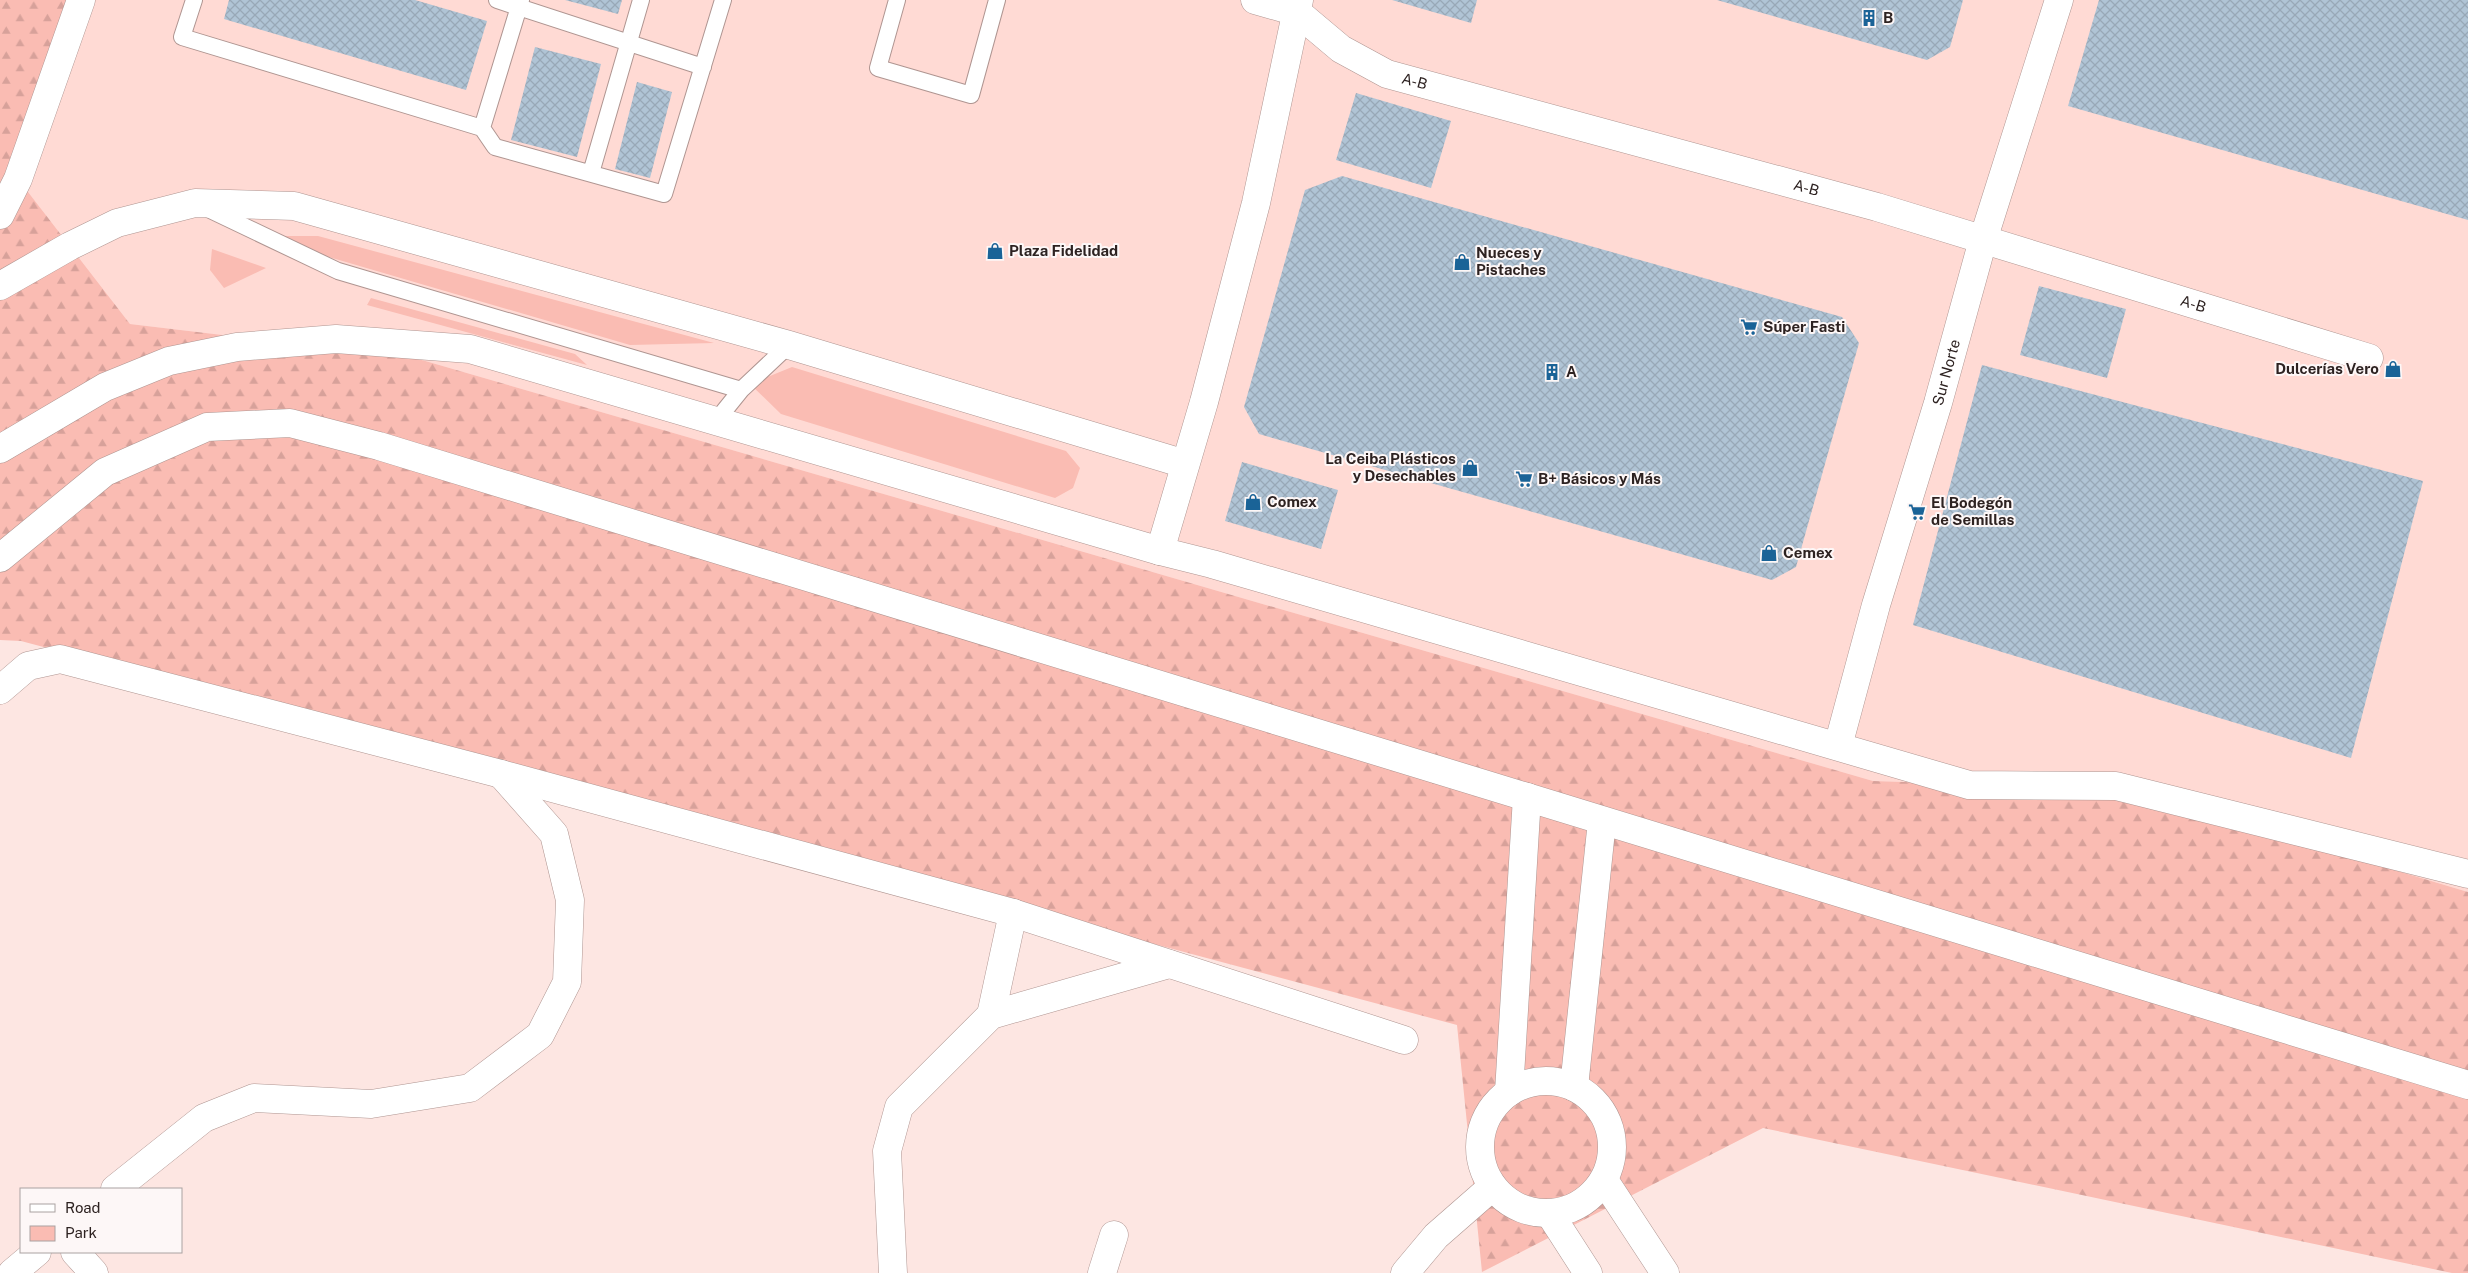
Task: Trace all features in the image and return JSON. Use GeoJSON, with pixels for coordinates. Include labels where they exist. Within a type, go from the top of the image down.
{"type":"FeatureCollection","features":[{"type":"Feature","properties":{"kind":"street"},"geometry":{"type":"LineString","coordinates":[[0,214],[18,179],[81,0]]}},
{"type":"Feature","properties":{"kind":"street","name":"A-B"},"geometry":{"type":"LineString","coordinates":[[1255,0],[1298,6],[1341,49],[1387,74],[1877,207],[2369,358]]}},
{"type":"Feature","properties":{"kind":"street","name":"Sur Norte"},"geometry":{"type":"LineString","coordinates":[[1838,746],[1876,605],[1938,403],[1984,240],[2059,0]]}},
{"type":"Feature","properties":{"kind":"street"},"geometry":{"type":"LineString","coordinates":[[1160,551],[1204,402],[1256,203],[1298,6]]}},
{"type":"Feature","properties":{"kind":"street"},"geometry":{"type":"LineString","coordinates":[[0,286],[70,246],[118,223],[195,203],[294,206],[789,345],[1185,464]]}},
{"type":"Feature","properties":{"kind":"street"},"geometry":{"type":"LineString","coordinates":[[0,449],[104,387],[169,361],[237,347],[336,339],[470,349],[1969,785],[2116,786],[2468,874]]}},
{"type":"Feature","properties":{"kind":"street"},"geometry":{"type":"LineString","coordinates":[[0,558],[105,472],[208,427],[290,423],[388,449],[2468,1085]]}},
{"type":"Feature","properties":{"kind":"street"},"geometry":{"type":"LineString","coordinates":[[0,690],[28,666],[60,659],[501,774],[1013,913],[1404,1040]]}},
{"type":"Feature","properties":{"kind":"street"},"geometry":{"type":"LineString","coordinates":[[116,1188],[204,1118],[254,1098],[370,1104],[470,1088],[540,1035],[567,982],[570,900],[554,834],[501,774]]}},
{"type":"Feature","properties":{"kind":"street"},"geometry":{"type":"LineString","coordinates":[[1509,1092],[1526,797]]}},
{"type":"Feature","properties":{"kind":"street"},"geometry":{"type":"LineString","coordinates":[[1574,1087],[1602,821]]}},
{"type":"Feature","properties":{"kind":"street"},"geometry":{"type":"LineString","coordinates":[[991,1015],[1013,913]]}},
{"type":"Feature","properties":{"kind":"street"},"geometry":{"type":"LineString","coordinates":[[893,1273],[887,1151],[899,1107],[991,1015],[1169,964]]}},
{"type":"Feature","properties":{"kind":"street"},"geometry":{"type":"LineString","coordinates":[[1552,1081],[1574,1087],[1592,1100],[1606,1117],[1612,1138],[1611,1160],[1604,1180],[1590,1197],[1571,1209],[1550,1214],[1528,1212],[1508,1203],[1492,1187],[1482,1168],[1479,1147],[1482,1125],[1493,1107],[1509,1092],[1530,1083],[1552,1081]]}},
{"type":"Feature","properties":{"kind":"street"},"geometry":{"type":"LineString","coordinates":[[1604,1180],[1665,1273]]}},
{"type":"Feature","properties":{"kind":"street"},"geometry":{"type":"LineString","coordinates":[[1405,1273],[1436,1236],[1492,1187]]}},
{"type":"Feature","properties":{"kind":"street"},"geometry":{"type":"LineString","coordinates":[[1550,1214],[1588,1273]]}},
{"type":"Feature","properties":{"kind":"street"},"geometry":{"type":"LineString","coordinates":[[1102,1273],[1114,1235]]}},
{"type":"Feature","properties":{"kind":"street"},"geometry":{"type":"LineString","coordinates":[[12,1273],[37,1253]]}},
{"type":"Feature","properties":{"kind":"street"},"geometry":{"type":"LineString","coordinates":[[76,1253],[94,1273]]}},
{"type":"Feature","properties":{"kind":"lane"},"geometry":{"type":"LineString","coordinates":[[194,0],[182,37],[482,128],[496,147],[664,194],[723,0]]}},
{"type":"Feature","properties":{"kind":"lane"},"geometry":{"type":"LineString","coordinates":[[498,0],[520,3],[703,67]]}},
{"type":"Feature","properties":{"kind":"lane"},"geometry":{"type":"LineString","coordinates":[[591,174],[641,0]]}},
{"type":"Feature","properties":{"kind":"lane"},"geometry":{"type":"LineString","coordinates":[[897,0],[878,68],[971,95],[997,0]]}},
{"type":"Feature","properties":{"kind":"lane"},"geometry":{"type":"LineString","coordinates":[[482,128],[520,3]]}},
{"type":"Feature","properties":{"kind":"lane"},"geometry":{"type":"LineString","coordinates":[[195,203],[338,271],[741,390]]}},
{"type":"Feature","properties":{"kind":"lane"},"geometry":{"type":"LineString","coordinates":[[716,421],[741,390],[789,345]]}},
{"type":"Feature","properties":{"kind":"shaded area"},"geometry":{"type":"Polygon","coordinates":[[[73,0],[2468,0],[2468,892],[2123,789],[1873,781],[415,358],[130,324],[18,179],[73,0]]]}},
{"type":"Feature","properties":{"kind":"green space"},"geometry":{"type":"Polygon","coordinates":[[[0,0],[73,0],[18,179],[130,324],[415,358],[1873,781],[2123,789],[2468,892],[2468,1273],[2452,1273],[1763,1128],[1482,1272],[1457,1025],[21,641],[0,640],[0,0]]]}},
{"type":"Feature","properties":{"kind":"green space"},"geometry":{"type":"Polygon","coordinates":[[[257,236],[318,236],[714,343],[630,345],[257,236]]]}},
{"type":"Feature","properties":{"kind":"green space"},"geometry":{"type":"Polygon","coordinates":[[[212,249],[266,268],[224,288],[210,270],[212,249]]]}},
{"type":"Feature","properties":{"kind":"green space"},"geometry":{"type":"Polygon","coordinates":[[[371,298],[575,354],[587,365],[367,305],[371,298]]]}},
{"type":"Feature","properties":{"kind":"green space"},"geometry":{"type":"Polygon","coordinates":[[[792,367],[1066,451],[1080,468],[1073,488],[1055,498],[781,414],[750,384],[792,367]]]}},
{"type":"Feature","properties":{"kind":"building"},"geometry":{"type":"Polygon","coordinates":[[[229,0],[415,0],[487,21],[466,90],[224,19],[229,0]]]}},
{"type":"Feature","properties":{"kind":"building"},"geometry":{"type":"Polygon","coordinates":[[[565,0],[622,0],[618,14],[565,0]]]}},
{"type":"Feature","properties":{"kind":"building"},"geometry":{"type":"Polygon","coordinates":[[[1392,0],[1477,0],[1471,23],[1392,0]]]}},
{"type":"Feature","properties":{"kind":"building","name":"B"},"geometry":{"type":"Polygon","coordinates":[[[1717,0],[1963,0],[1950,47],[1927,60],[1717,0]]]}},
{"type":"Feature","properties":{"kind":"building"},"geometry":{"type":"Polygon","coordinates":[[[2099,0],[2468,0],[2468,220],[2068,106],[2099,0]]]}},
{"type":"Feature","properties":{"kind":"building"},"geometry":{"type":"Polygon","coordinates":[[[535,47],[601,64],[577,157],[511,140],[535,47]]]}},
{"type":"Feature","properties":{"kind":"building"},"geometry":{"type":"Polygon","coordinates":[[[637,82],[672,92],[650,178],[615,169],[637,82]]]}},
{"type":"Feature","properties":{"kind":"building"},"geometry":{"type":"Polygon","coordinates":[[[1356,93],[1451,121],[1431,188],[1336,160],[1356,93]]]}},
{"type":"Feature","properties":{"kind":"building","name":"A"},"geometry":{"type":"Polygon","coordinates":[[[1342,176],[1842,317],[1859,343],[1796,567],[1772,580],[1259,434],[1244,407],[1305,190],[1342,176]]]}},
{"type":"Feature","properties":{"kind":"building"},"geometry":{"type":"Polygon","coordinates":[[[2039,286],[2126,309],[2107,378],[2020,355],[2039,286]]]}},
{"type":"Feature","properties":{"kind":"building"},"geometry":{"type":"Polygon","coordinates":[[[1982,365],[2423,481],[2351,758],[1913,625],[1982,365]]]}},
{"type":"Feature","properties":{"kind":"building"},"geometry":{"type":"Polygon","coordinates":[[[1242,462],[1338,490],[1321,549],[1225,521],[1242,462]]]}},
{"type":"Feature","properties":{"kind":"place","name":"B"},"geometry":{"type":"Point","coordinates":[1869,18]}},
{"type":"Feature","properties":{"kind":"place","name":"Plaza Fidelidad"},"geometry":{"type":"Point","coordinates":[995,251]}},
{"type":"Feature","properties":{"kind":"place","name":"Nueces y Pistaches"},"geometry":{"type":"Point","coordinates":[1462,262]}},
{"type":"Feature","properties":{"kind":"place","name":"Súper Fasti"},"geometry":{"type":"Point","coordinates":[1749,327]}},
{"type":"Feature","properties":{"kind":"place","name":"Dulcerías Vero"},"geometry":{"type":"Point","coordinates":[2393,369]}},
{"type":"Feature","properties":{"kind":"place","name":"A"},"geometry":{"type":"Point","coordinates":[1552,372]}},
{"type":"Feature","properties":{"kind":"place","name":"La Ceiba Plásticos y Desechables"},"geometry":{"type":"Point","coordinates":[1470,468]}},
{"type":"Feature","properties":{"kind":"place","name":"B+ Básicos y Más"},"geometry":{"type":"Point","coordinates":[1524,479]}},
{"type":"Feature","properties":{"kind":"place","name":"Comex"},"geometry":{"type":"Point","coordinates":[1253,502]}},
{"type":"Feature","properties":{"kind":"place","name":"El Bodegón de Semillas"},"geometry":{"type":"Point","coordinates":[1917,512]}},
{"type":"Feature","properties":{"kind":"place","name":"Cemex"},"geometry":{"type":"Point","coordinates":[1769,553]}}]}
